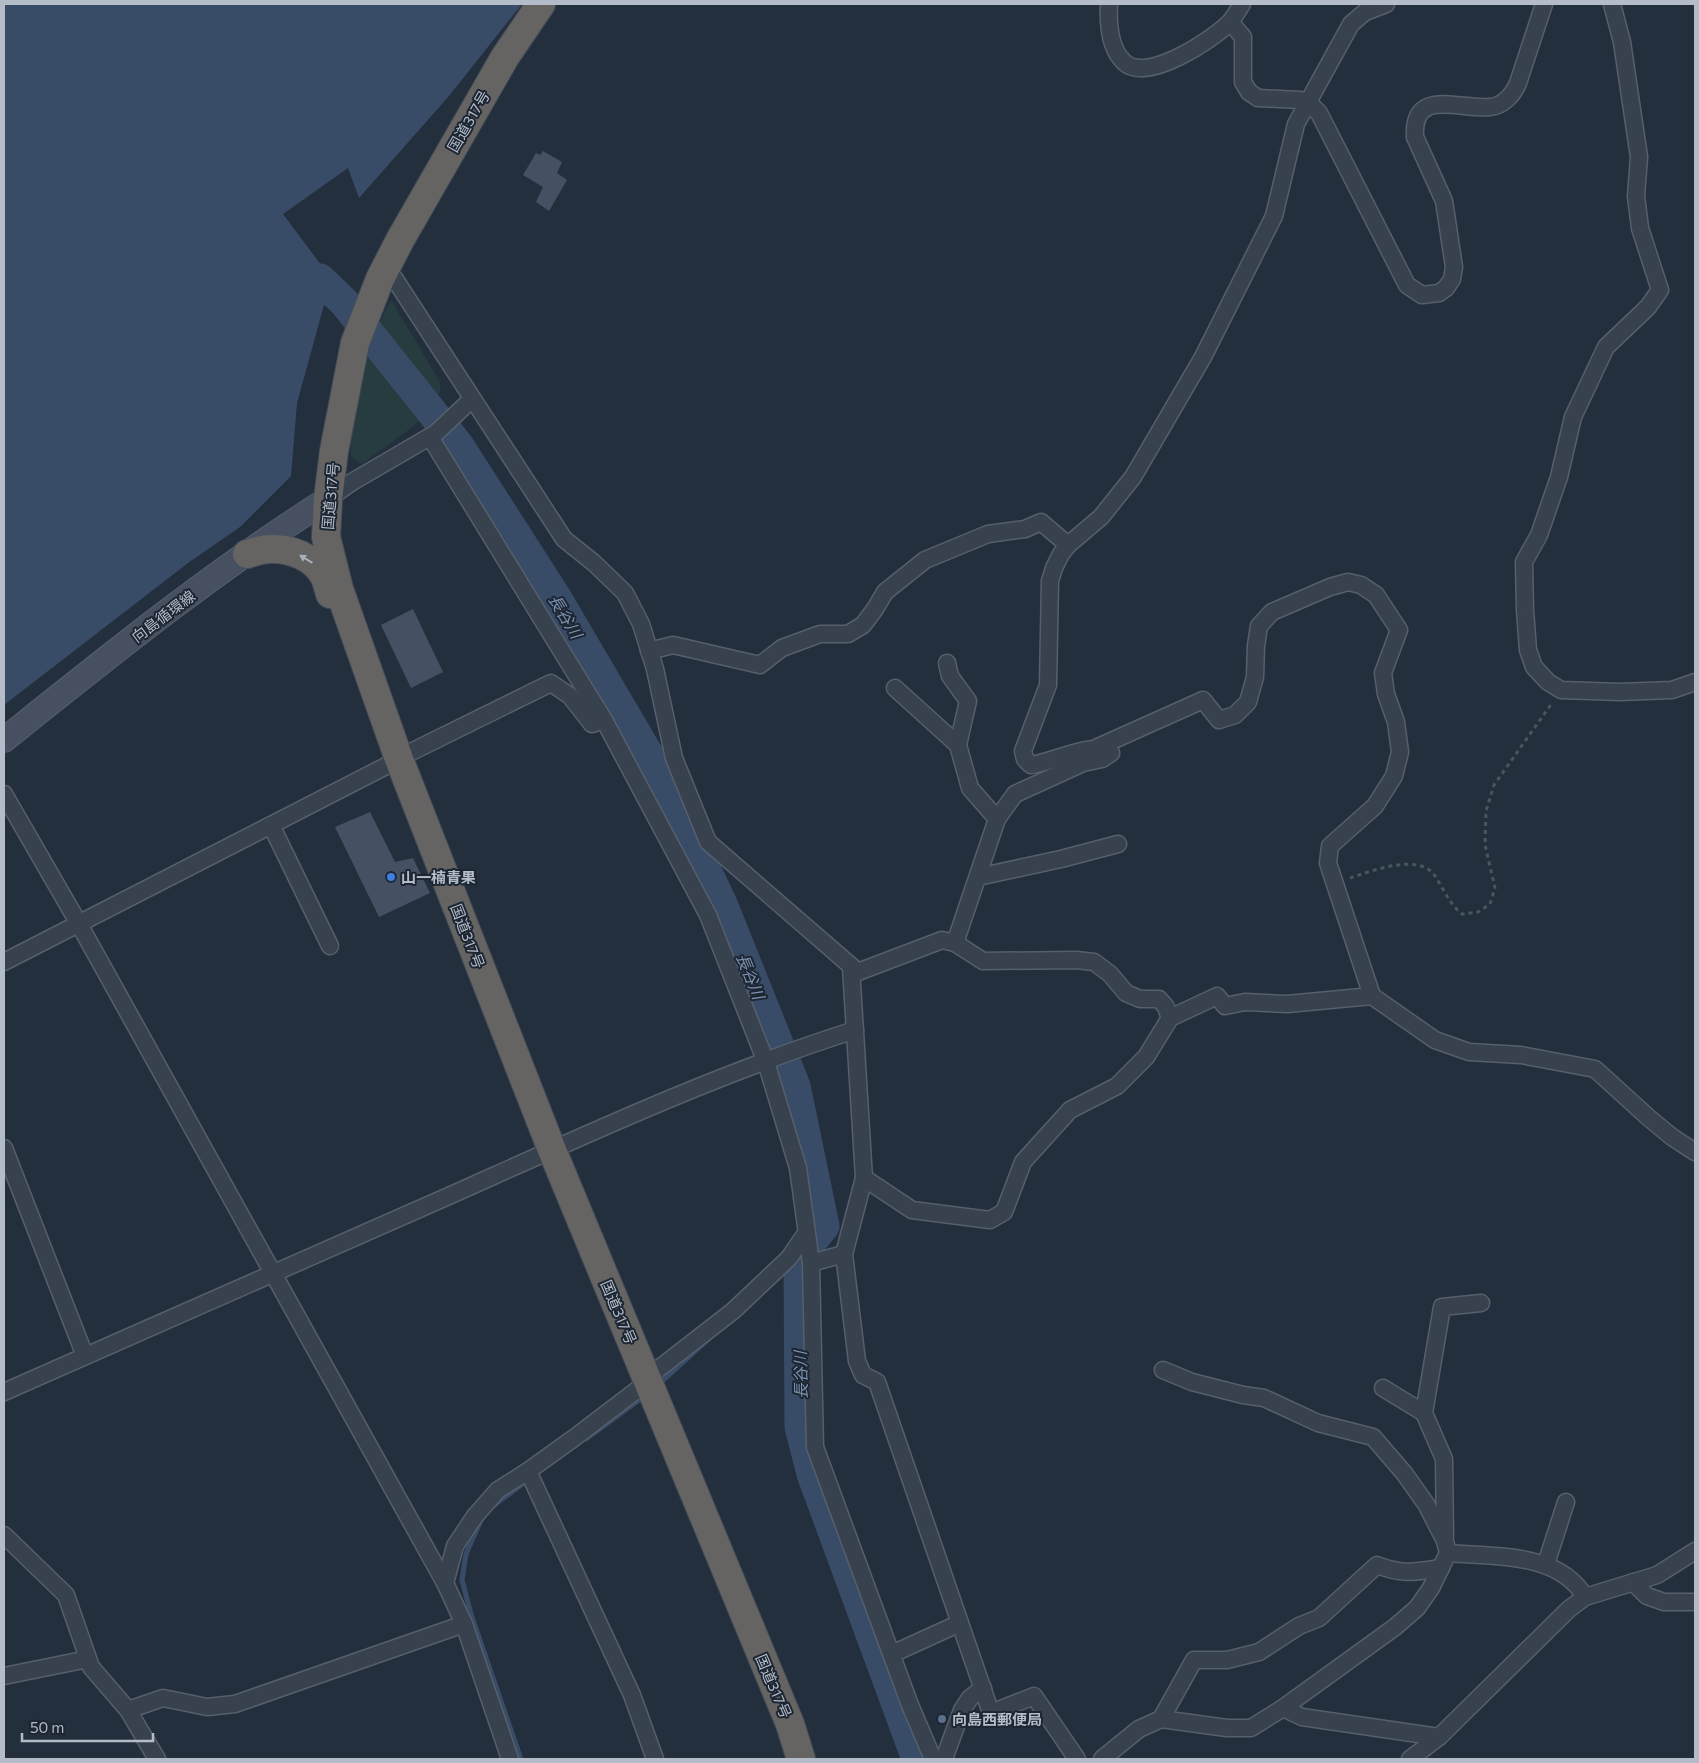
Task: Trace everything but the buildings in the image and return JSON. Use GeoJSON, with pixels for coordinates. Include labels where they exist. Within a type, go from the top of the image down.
{"type":"FeatureCollection","features":[{"type":"Feature","properties":{"kind":"highway","name":"国道317号"},"geometry":{"type":"LineString","coordinates":[[541,4],[501,65],[400,240],[383,274],[355,342],[334,451],[328,499],[326,537],[338,589],[399,759],[552,1150],[790,1724],[801,1759]]}},
{"type":"Feature","properties":{"kind":"highway"},"geometry":{"type":"LineString","coordinates":[[247,554],[268,548],[284,549],[311,560],[323,574],[359,676],[399,759]]}},
{"type":"Feature","properties":{"kind":"main road","name":"向島循環線"},"geometry":{"type":"LineString","coordinates":[[4,740],[100,662],[247,554],[328,499]]}},
{"type":"Feature","properties":{"kind":"street"},"geometry":{"type":"LineString","coordinates":[[1109,4],[1112,40],[1118,54],[1125,64],[1141,68],[1162,64],[1188,52],[1230,22],[1242,4]]}},
{"type":"Feature","properties":{"kind":"street"},"geometry":{"type":"LineString","coordinates":[[1386,4],[1365,12],[1351,24],[1296,124],[1274,216],[1204,357],[1133,477],[1101,518],[1060,554],[1050,582],[1048,685],[1023,751],[1025,759],[1031,766],[1098,747],[1203,700],[1219,720],[1235,715],[1248,702],[1255,677],[1259,626],[1272,612],[1330,587],[1348,582],[1361,584],[1376,595],[1399,630],[1383,673],[1386,694],[1396,722],[1400,752],[1394,776],[1375,806],[1330,846],[1328,863],[1372,996],[1435,1040],[1468,1052],[1521,1055],[1595,1069],[1649,1118],[1672,1137],[1695,1152]]}},
{"type":"Feature","properties":{"kind":"street"},"geometry":{"type":"LineString","coordinates":[[1230,22],[1243,37],[1243,82],[1249,92],[1258,98],[1308,102],[1319,113],[1407,285],[1422,295],[1439,293],[1446,288],[1452,279],[1454,267],[1444,201],[1415,137],[1414,125],[1422,109],[1432,104],[1491,107],[1506,101],[1515,91],[1544,4]]}},
{"type":"Feature","properties":{"kind":"street"},"geometry":{"type":"LineString","coordinates":[[1612,4],[1622,42],[1639,157],[1636,196],[1640,228],[1660,290],[1648,307],[1606,347],[1573,417],[1559,477],[1539,535],[1524,562],[1528,650],[1534,667],[1548,682],[1561,690],[1620,692],[1672,690],[1695,682]]}},
{"type":"Feature","properties":{"kind":"street"},"geometry":{"type":"LineString","coordinates":[[383,274],[394,278],[470,401],[564,539],[594,562],[625,593],[641,624],[674,758],[708,842],[858,972],[942,940],[955,943],[983,961],[1076,960],[1094,962],[1110,974],[1126,993],[1140,999],[1159,999],[1166,1007],[1170,1018]]}},
{"type":"Feature","properties":{"kind":"street"},"geometry":{"type":"LineString","coordinates":[[328,499],[352,482],[433,435],[470,401]]}},
{"type":"Feature","properties":{"kind":"street"},"geometry":{"type":"LineString","coordinates":[[433,435],[604,720],[708,915],[770,1061],[798,1168],[810,1263],[815,1447],[933,1759]]}},
{"type":"Feature","properties":{"kind":"street"},"geometry":{"type":"LineString","coordinates":[[649,651],[673,644],[760,665],[782,648],[820,634],[848,634],[863,625],[885,592],[925,560],[988,534],[1026,529],[1041,522],[1068,545]]}},
{"type":"Feature","properties":{"kind":"street"},"geometry":{"type":"LineString","coordinates":[[947,664],[950,676],[968,702],[958,745],[970,788],[997,819]]}},
{"type":"Feature","properties":{"kind":"street"},"geometry":{"type":"LineString","coordinates":[[4,962],[551,683],[570,696],[592,724],[604,720]]}},
{"type":"Feature","properties":{"kind":"street"},"geometry":{"type":"LineString","coordinates":[[895,688],[958,745]]}},
{"type":"Feature","properties":{"kind":"street"},"geometry":{"type":"LineString","coordinates":[[955,943],[997,819],[1015,794],[1083,763],[1102,759],[1111,753],[1109,749],[1098,747]]}},
{"type":"Feature","properties":{"kind":"street"},"geometry":{"type":"LineString","coordinates":[[4,794],[79,924],[445,1583],[464,1624],[510,1759]]}},
{"type":"Feature","properties":{"kind":"street"},"geometry":{"type":"LineString","coordinates":[[271,825],[330,946]]}},
{"type":"Feature","properties":{"kind":"street"},"geometry":{"type":"LineString","coordinates":[[978,876],[1061,859],[1118,844]]}},
{"type":"Feature","properties":{"kind":"street"},"geometry":{"type":"LineString","coordinates":[[851,967],[864,1178],[844,1254],[857,1362],[863,1375],[877,1382],[991,1713],[1034,1696],[1077,1759]]}},
{"type":"Feature","properties":{"kind":"street"},"geometry":{"type":"LineString","coordinates":[[864,1178],[912,1210],[990,1220],[1004,1212],[1023,1162],[1070,1110],[1117,1086],[1146,1058],[1170,1018],[1218,996],[1225,1006],[1245,1002],[1287,1004],[1372,996]]}},
{"type":"Feature","properties":{"kind":"street"},"geometry":{"type":"LineString","coordinates":[[4,1392],[709,1082],[770,1061],[814,1043],[855,1030]]}},
{"type":"Feature","properties":{"kind":"street"},"geometry":{"type":"LineString","coordinates":[[4,1148],[85,1356]]}},
{"type":"Feature","properties":{"kind":"street"},"geometry":{"type":"LineString","coordinates":[[445,1583],[455,1546],[475,1516],[498,1490],[528,1471],[637,1390],[760,1287],[789,1258],[806,1232]]}},
{"type":"Feature","properties":{"kind":"street"},"geometry":{"type":"LineString","coordinates":[[810,1263],[844,1254]]}},
{"type":"Feature","properties":{"kind":"street"},"geometry":{"type":"LineString","coordinates":[[1102,1759],[1139,1729],[1161,1719],[1228,1728],[1251,1728],[1283,1708],[1417,1608],[1431,1588],[1445,1554],[1444,1459],[1424,1413],[1442,1306],[1481,1303]]}},
{"type":"Feature","properties":{"kind":"street"},"geometry":{"type":"LineString","coordinates":[[1163,1370],[1192,1382],[1243,1395],[1264,1398],[1318,1423],[1373,1437],[1404,1473],[1426,1504],[1445,1554]]}},
{"type":"Feature","properties":{"kind":"street"},"geometry":{"type":"LineString","coordinates":[[1383,1388],[1424,1413]]}},
{"type":"Feature","properties":{"kind":"street"},"geometry":{"type":"LineString","coordinates":[[528,1471],[632,1694],[655,1759]]}},
{"type":"Feature","properties":{"kind":"street"},"geometry":{"type":"LineString","coordinates":[[1546,1564],[1566,1502]]}},
{"type":"Feature","properties":{"kind":"street"},"geometry":{"type":"LineString","coordinates":[[4,1535],[66,1595],[91,1667],[128,1710],[157,1759]]}},
{"type":"Feature","properties":{"kind":"street"},"geometry":{"type":"LineString","coordinates":[[1410,1759],[1439,1737],[1569,1609],[1585,1597],[1657,1575],[1695,1551]]}},
{"type":"Feature","properties":{"kind":"street"},"geometry":{"type":"LineString","coordinates":[[1161,1719],[1194,1660],[1226,1660],[1259,1652],[1299,1626],[1319,1618],[1378,1565],[1408,1573],[1445,1554],[1519,1558],[1546,1564],[1578,1586],[1585,1597]]}},
{"type":"Feature","properties":{"kind":"street"},"geometry":{"type":"LineString","coordinates":[[1633,1582],[1647,1596],[1664,1602],[1695,1602]]}},
{"type":"Feature","properties":{"kind":"street"},"geometry":{"type":"LineString","coordinates":[[892,1654],[960,1623]]}},
{"type":"Feature","properties":{"kind":"street"},"geometry":{"type":"LineString","coordinates":[[128,1710],[164,1698],[207,1707],[235,1704],[464,1624]]}},
{"type":"Feature","properties":{"kind":"street"},"geometry":{"type":"LineString","coordinates":[[4,1676],[88,1659]]}},
{"type":"Feature","properties":{"kind":"street"},"geometry":{"type":"LineString","coordinates":[[944,1759],[962,1710],[970,1698],[982,1688]]}},
{"type":"Feature","properties":{"kind":"street"},"geometry":{"type":"LineString","coordinates":[[1283,1708],[1302,1716],[1439,1737]]}},
{"type":"Feature","properties":{"kind":"path"},"geometry":{"type":"LineString","coordinates":[[1334,884],[1383,867],[1406,864],[1423,866],[1434,874],[1454,908],[1462,914],[1478,912],[1490,904],[1495,888],[1485,844],[1485,836],[1486,812],[1494,785],[1561,690]]}},
{"type":"Feature","properties":{"kind":"green space"},"geometry":{"type":"Polygon","coordinates":[[[391,300],[440,382],[440,392],[433,408],[411,428],[362,464],[351,456],[355,407],[367,349],[391,300]]]}},
{"type":"Feature","properties":{"kind":"water"},"geometry":{"type":"Polygon","coordinates":[[[4,4],[522,4],[449,96],[359,198],[348,168],[283,214],[339,289],[324,305],[297,403],[291,476],[240,527],[188,563],[4,705],[4,4]]]}},
{"type":"Feature","properties":{"kind":"waterway","name":"長谷川"},"geometry":{"type":"LineString","coordinates":[[320,279],[344,302],[459,446],[557,599],[662,778],[722,904],[795,1086],[824,1226],[799,1257],[800,1427],[812,1474],[917,1759]]}},
{"type":"Feature","properties":{"kind":"waterway"},"geometry":{"type":"LineString","coordinates":[[658,1385],[711,1337]]}},
{"type":"Feature","properties":{"kind":"waterway"},"geometry":{"type":"LineString","coordinates":[[586,1439],[646,1395]]}},
{"type":"Feature","properties":{"kind":"waterway"},"geometry":{"type":"LineString","coordinates":[[493,1506],[528,1480]]}},
{"type":"Feature","properties":{"kind":"waterway"},"geometry":{"type":"LineString","coordinates":[[482,1518],[466,1554],[462,1580],[471,1614],[521,1759]]}},
{"type":"Feature","properties":{"kind":"place","name":"山一楠青果"},"geometry":{"type":"Point","coordinates":[391,877]}},
{"type":"Feature","properties":{"kind":"place","name":"向島西郵便局"},"geometry":{"type":"Point","coordinates":[942,1719]}}]}
